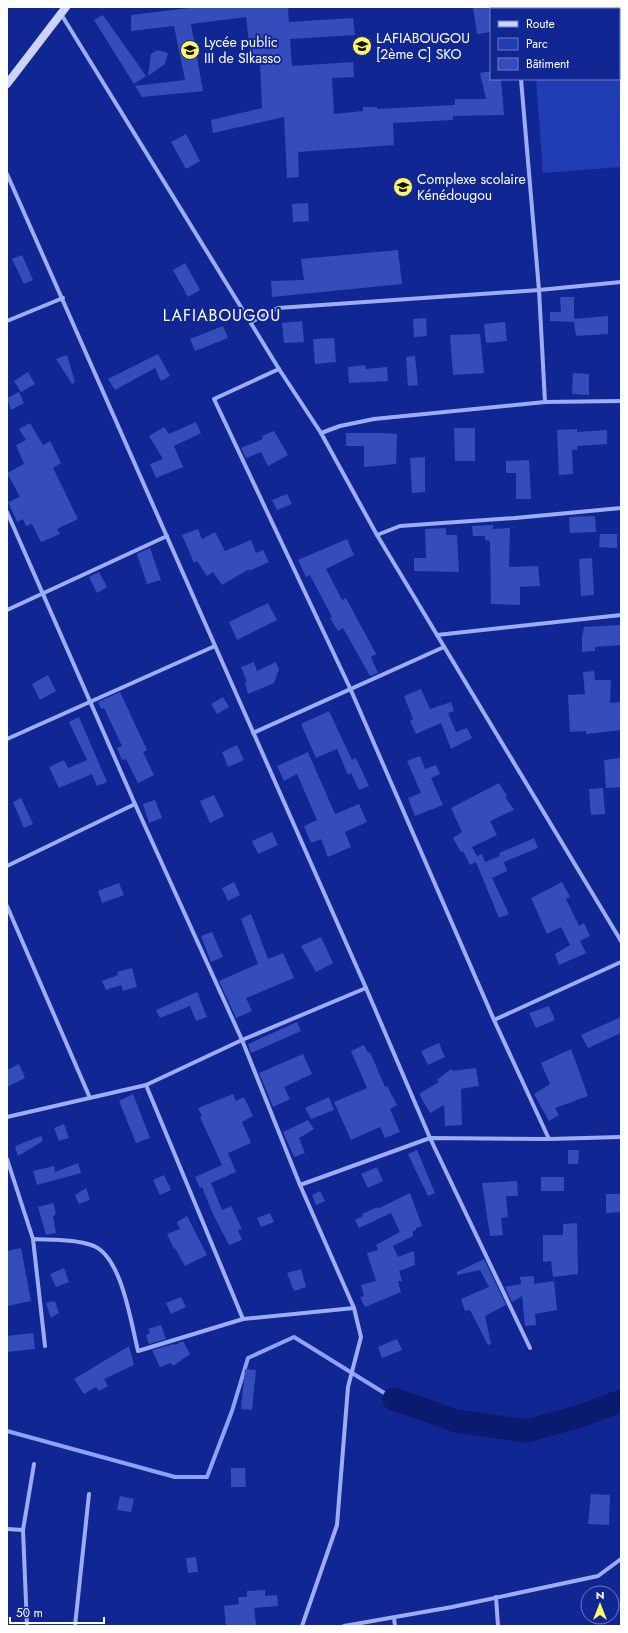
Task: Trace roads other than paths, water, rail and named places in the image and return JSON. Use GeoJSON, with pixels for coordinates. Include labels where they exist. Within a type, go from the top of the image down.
{"type":"FeatureCollection","features":[{"type":"Feature","properties":{"kind":"street"},"geometry":{"type":"LineString","coordinates":[[7,84],[66,7]]}},
{"type":"Feature","properties":{"kind":"street"},"geometry":{"type":"LineString","coordinates":[[60,14],[279,369],[321,433],[377,535],[621,941]]}},
{"type":"Feature","properties":{"kind":"street"},"geometry":{"type":"LineString","coordinates":[[521,80],[539,290],[545,402]]}},
{"type":"Feature","properties":{"kind":"street"},"geometry":{"type":"LineString","coordinates":[[7,174],[63,298],[366,988],[430,1138],[530,1348]]}},
{"type":"Feature","properties":{"kind":"street"},"geometry":{"type":"LineString","coordinates":[[250,322],[278,308],[539,290],[621,282]]}},
{"type":"Feature","properties":{"kind":"street"},"geometry":{"type":"LineString","coordinates":[[7,321],[63,298]]}},
{"type":"Feature","properties":{"kind":"street"},"geometry":{"type":"LineString","coordinates":[[279,369],[214,399],[350,688],[494,1020],[548,1139]]}},
{"type":"Feature","properties":{"kind":"street"},"geometry":{"type":"LineString","coordinates":[[321,433],[340,426],[374,419],[545,402],[621,401]]}},
{"type":"Feature","properties":{"kind":"street"},"geometry":{"type":"LineString","coordinates":[[377,535],[400,526],[515,518],[621,508]]}},
{"type":"Feature","properties":{"kind":"street"},"geometry":{"type":"LineString","coordinates":[[7,512],[242,1040],[300,1185],[354,1308],[361,1337],[348,1387],[337,1524],[302,1626]]}},
{"type":"Feature","properties":{"kind":"street"},"geometry":{"type":"LineString","coordinates":[[7,610],[167,536]]}},
{"type":"Feature","properties":{"kind":"street"},"geometry":{"type":"LineString","coordinates":[[437,635],[621,615]]}},
{"type":"Feature","properties":{"kind":"street"},"geometry":{"type":"LineString","coordinates":[[7,739],[215,646]]}},
{"type":"Feature","properties":{"kind":"street"},"geometry":{"type":"LineString","coordinates":[[253,733],[350,688],[444,647]]}},
{"type":"Feature","properties":{"kind":"street"},"geometry":{"type":"LineString","coordinates":[[7,866],[136,804]]}},
{"type":"Feature","properties":{"kind":"street"},"geometry":{"type":"LineString","coordinates":[[7,906],[90,1098]]}},
{"type":"Feature","properties":{"kind":"street"},"geometry":{"type":"LineString","coordinates":[[494,1020],[621,962]]}},
{"type":"Feature","properties":{"kind":"street"},"geometry":{"type":"LineString","coordinates":[[7,1117],[146,1085],[242,1040],[366,988]]}},
{"type":"Feature","properties":{"kind":"street"},"geometry":{"type":"LineString","coordinates":[[146,1085],[243,1319]]}},
{"type":"Feature","properties":{"kind":"street"},"geometry":{"type":"LineString","coordinates":[[300,1185],[430,1138],[548,1139],[621,1137]]}},
{"type":"Feature","properties":{"kind":"street"},"geometry":{"type":"LineString","coordinates":[[7,1158],[33,1239],[45,1346]]}},
{"type":"Feature","properties":{"kind":"street"},"geometry":{"type":"LineString","coordinates":[[33,1239],[77,1241],[95,1247],[109,1257],[120,1280],[138,1351],[243,1319],[354,1308]]}},
{"type":"Feature","properties":{"kind":"street"},"geometry":{"type":"LineString","coordinates":[[27,1626],[23,1530],[34,1464]]}},
{"type":"Feature","properties":{"kind":"street"},"geometry":{"type":"LineString","coordinates":[[75,1626],[89,1494]]}},
{"type":"Feature","properties":{"kind":"street"},"geometry":{"type":"LineString","coordinates":[[7,1529],[23,1530]]}},
{"type":"Feature","properties":{"kind":"street"},"geometry":{"type":"LineString","coordinates":[[344,1626],[394,1618],[598,1576],[621,1559]]}},
{"type":"Feature","properties":{"kind":"street"},"geometry":{"type":"LineString","coordinates":[[496,1597],[498,1626]]}},
{"type":"Feature","properties":{"kind":"street"},"geometry":{"type":"LineString","coordinates":[[394,1618],[395,1626]]}},
{"type":"Feature","properties":{"kind":"waterway"},"geometry":{"type":"LineString","coordinates":[[7,1431],[175,1477],[207,1477],[232,1411],[248,1358],[294,1337],[394,1399]]}},
{"type":"Feature","properties":{"kind":"waterway"},"geometry":{"type":"LineString","coordinates":[[394,1399],[456,1421],[526,1431],[577,1417],[621,1401]]}},
{"type":"Feature","properties":{"kind":"place","name":"LAFIABOUGOU [2ème C] SKO"},"geometry":{"type":"Point","coordinates":[362,46]}},
{"type":"Feature","properties":{"kind":"place","name":"Lycée public III de SIkasso"},"geometry":{"type":"Point","coordinates":[190,50]}},
{"type":"Feature","properties":{"kind":"place","name":"Complexe scolaire Kénédougou"},"geometry":{"type":"Point","coordinates":[403,187]}},
{"type":"Feature","properties":{"kind":"district","name":"LAFIABOUGOU"},"geometry":{"type":"Point","coordinates":[222,315]}}]}
